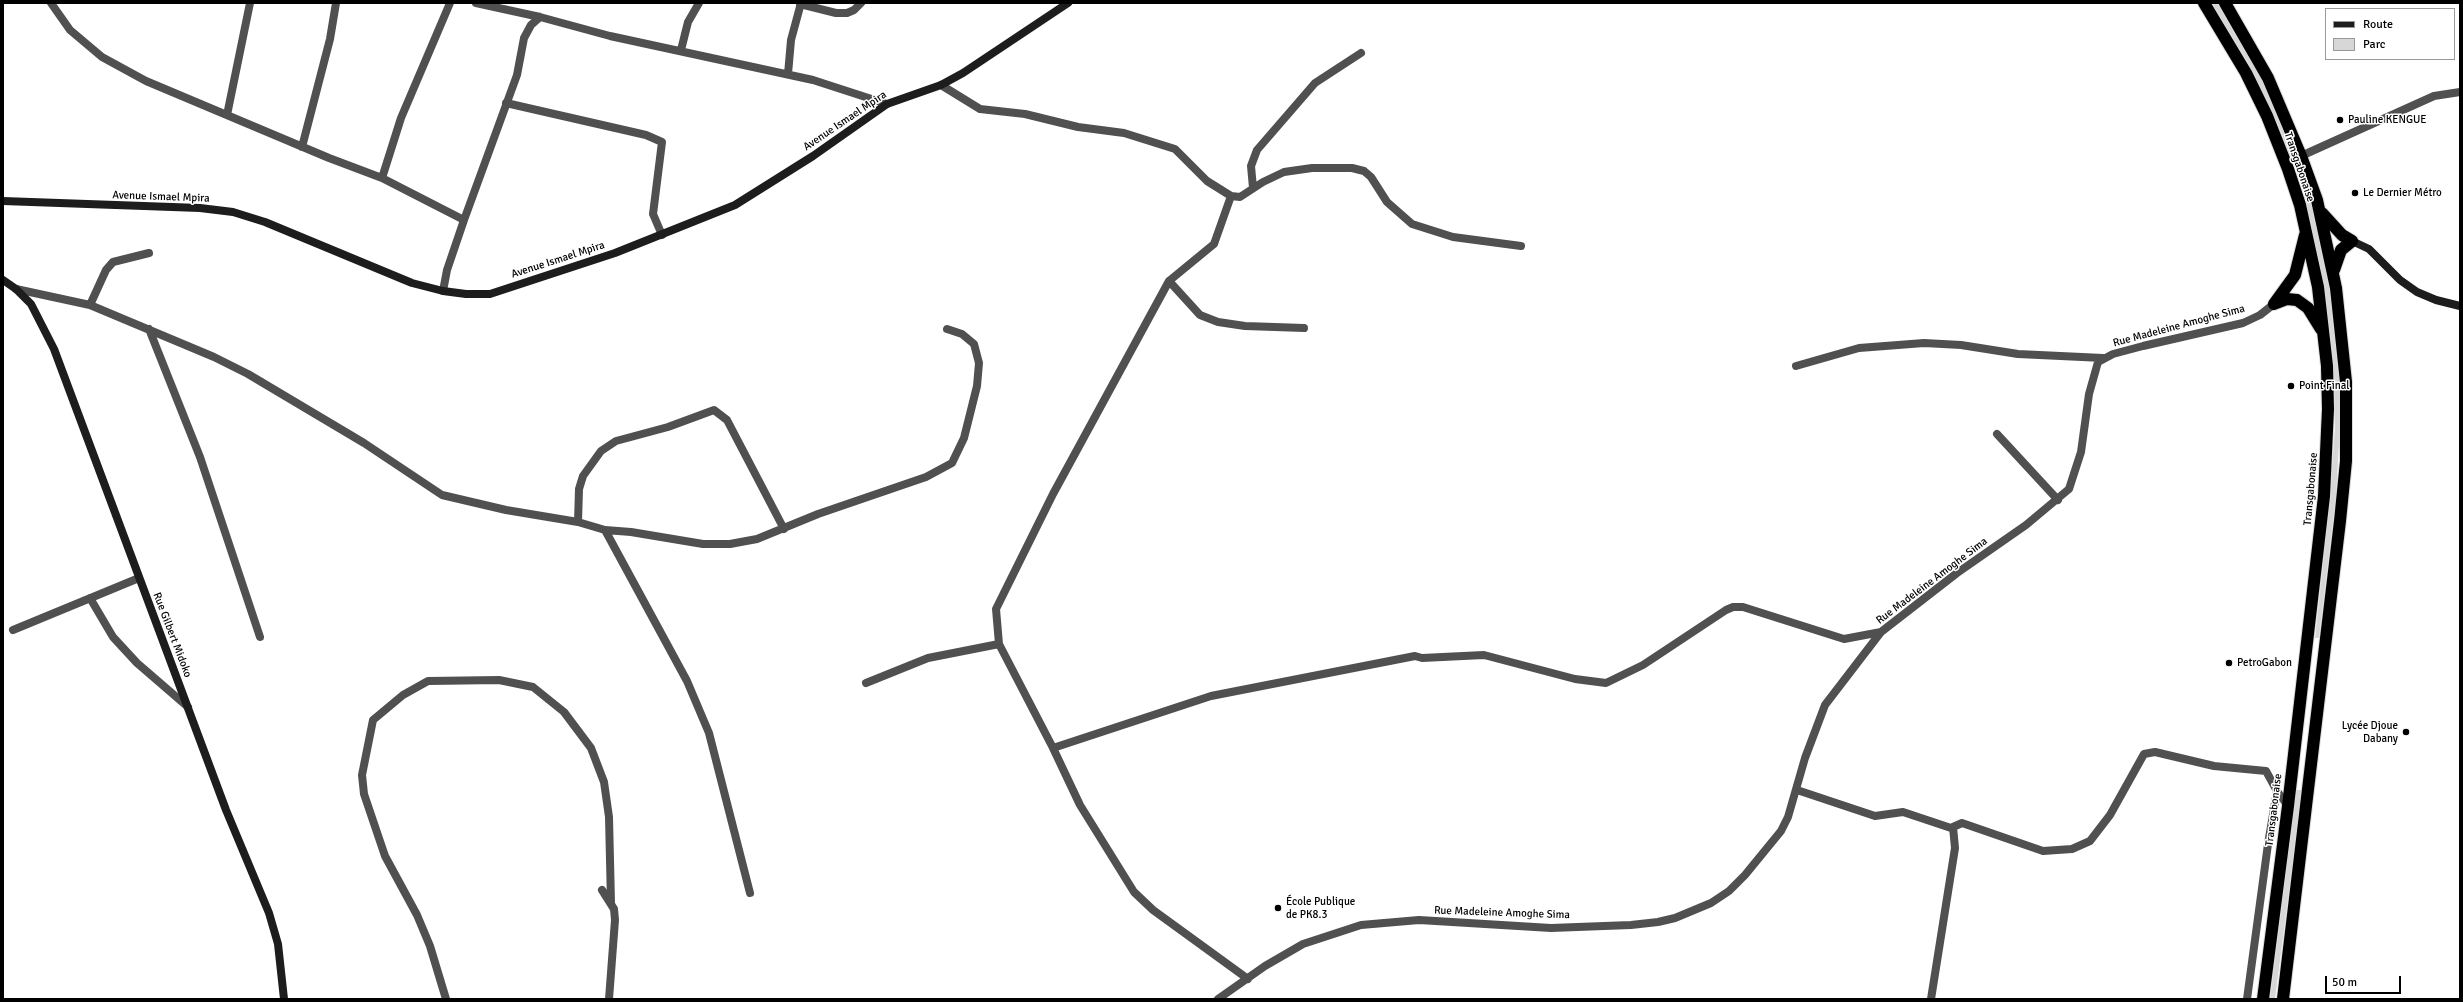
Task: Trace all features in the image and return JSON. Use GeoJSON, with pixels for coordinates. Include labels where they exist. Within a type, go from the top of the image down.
{"type":"FeatureCollection","features":[{"type":"Feature","properties":{"kind":"highway","name":"Transgabonaise"},"geometry":{"type":"LineString","coordinates":[[2204,3],[2246,73],[2267,116],[2290,176],[2306,230],[2318,287],[2324,336],[2328,409],[2324,496],[2288,806],[2263,999]]}},
{"type":"Feature","properties":{"kind":"highway","name":"Transgabonaise"},"geometry":{"type":"LineString","coordinates":[[2225,3],[2268,78],[2301,156],[2319,210],[2333,274]]}},
{"type":"Feature","properties":{"kind":"highway"},"geometry":{"type":"LineString","coordinates":[[2283,999],[2346,461],[2346,382],[2333,274],[2341,250],[2352,242],[2342,235],[2319,210]]}},
{"type":"Feature","properties":{"kind":"highway"},"geometry":{"type":"LineString","coordinates":[[2274,304],[2295,275],[2306,230]]}},
{"type":"Feature","properties":{"kind":"highway"},"geometry":{"type":"LineString","coordinates":[[2274,304],[2293,299],[2303,303],[2313,314],[2324,336]]}},
{"type":"Feature","properties":{"kind":"main road","name":"Avenue Ismael Mpira"},"geometry":{"type":"LineString","coordinates":[[3,202],[200,208],[233,212],[265,222],[397,277],[443,291],[466,294],[490,294],[573,268],[662,235],[735,205],[764,189],[858,126],[886,104],[941,85],[963,73],[1068,3]]}},
{"type":"Feature","properties":{"kind":"main road"},"geometry":{"type":"LineString","coordinates":[[2352,242],[2369,249],[2400,280],[2417,292],[2460,306]]}},
{"type":"Feature","properties":{"kind":"main road","name":"Rue Gilbert Midoko"},"geometry":{"type":"LineString","coordinates":[[3,280],[16,289],[31,304],[54,349],[242,852],[273,924],[281,968],[284,999]]}},
{"type":"Feature","properties":{"kind":"street"},"geometry":{"type":"LineString","coordinates":[[51,3],[70,30],[102,57],[146,81],[302,147],[382,178],[464,220]]}},
{"type":"Feature","properties":{"kind":"street"},"geometry":{"type":"LineString","coordinates":[[227,116],[250,3]]}},
{"type":"Feature","properties":{"kind":"street"},"geometry":{"type":"LineString","coordinates":[[302,147],[330,39],[336,3]]}},
{"type":"Feature","properties":{"kind":"street"},"geometry":{"type":"LineString","coordinates":[[382,178],[401,118],[450,3]]}},
{"type":"Feature","properties":{"kind":"street"},"geometry":{"type":"LineString","coordinates":[[476,3],[540,17],[610,36],[788,74],[886,104]]}},
{"type":"Feature","properties":{"kind":"street"},"geometry":{"type":"LineString","coordinates":[[681,50],[688,22],[699,3]]}},
{"type":"Feature","properties":{"kind":"street"},"geometry":{"type":"LineString","coordinates":[[788,74],[792,40],[800,4],[836,13],[847,13],[854,10],[861,3]]}},
{"type":"Feature","properties":{"kind":"street"},"geometry":{"type":"LineString","coordinates":[[443,291],[447,270],[464,220],[517,76],[524,38],[531,25],[540,17]]}},
{"type":"Feature","properties":{"kind":"street"},"geometry":{"type":"LineString","coordinates":[[1253,188],[1251,166],[1257,150],[1315,82],[1361,53]]}},
{"type":"Feature","properties":{"kind":"street"},"geometry":{"type":"LineString","coordinates":[[941,85],[980,109],[1025,114],[1078,127],[1124,133],[1176,149],[1207,181],[1231,196],[1240,197],[1253,188],[1284,172],[1312,168],[1352,168],[1364,171],[1371,177],[1387,202],[1412,224],[1453,237],[1521,246]]}},
{"type":"Feature","properties":{"kind":"street"},"geometry":{"type":"LineString","coordinates":[[2301,156],[2434,96],[2460,92]]}},
{"type":"Feature","properties":{"kind":"street"},"geometry":{"type":"LineString","coordinates":[[506,103],[646,135],[662,142],[653,214],[662,235]]}},
{"type":"Feature","properties":{"kind":"street"},"geometry":{"type":"LineString","coordinates":[[1231,196],[1214,244],[1169,281],[1052,494],[996,609],[999,644],[1053,748],[1080,805],[1113,861],[1134,892],[1152,910],[1248,978]]}},
{"type":"Feature","properties":{"kind":"street"},"geometry":{"type":"LineString","coordinates":[[90,305],[106,270],[113,262],[149,253]]}},
{"type":"Feature","properties":{"kind":"street"},"geometry":{"type":"LineString","coordinates":[[1169,281],[1200,314],[1218,322],[1245,326],[1304,328]]}},
{"type":"Feature","properties":{"kind":"street"},"geometry":{"type":"LineString","coordinates":[[16,289],[90,305],[148,329],[248,374],[364,443],[442,496],[483,506],[578,522],[605,530],[631,532],[703,544],[730,544],[757,539],[818,514],[926,477],[952,463],[964,438],[977,386],[979,363],[974,344],[962,334],[946,329]]}},
{"type":"Feature","properties":{"kind":"street","name":"Rue Madeleine Amoghe Sima"},"geometry":{"type":"LineString","coordinates":[[1218,999],[1248,978],[1303,944],[1361,925],[1419,920],[1551,928],[1631,925],[1658,922],[1675,918],[1711,903],[1729,891],[1745,875],[1781,831],[1797,790],[1806,758],[1825,705],[1881,632],[1957,573],[2004,541],[2058,500],[2069,488],[2076,474],[2094,369],[2104,358],[2143,346],[2243,323],[2260,315],[2274,304]]}},
{"type":"Feature","properties":{"kind":"street"},"geometry":{"type":"LineString","coordinates":[[148,329],[200,457],[260,637]]}},
{"type":"Feature","properties":{"kind":"street"},"geometry":{"type":"LineString","coordinates":[[1796,366],[1860,348],[1924,343],[1961,345],[2018,354],[2104,358]]}},
{"type":"Feature","properties":{"kind":"street"},"geometry":{"type":"LineString","coordinates":[[578,522],[579,489],[582,476],[601,451],[616,441],[668,427],[714,410],[727,420],[784,529]]}},
{"type":"Feature","properties":{"kind":"street"},"geometry":{"type":"LineString","coordinates":[[1997,434],[2058,500]]}},
{"type":"Feature","properties":{"kind":"street"},"geometry":{"type":"LineString","coordinates":[[605,530],[687,681],[709,733],[750,893]]}},
{"type":"Feature","properties":{"kind":"street"},"geometry":{"type":"LineString","coordinates":[[13,630],[139,578]]}},
{"type":"Feature","properties":{"kind":"street"},"geometry":{"type":"LineString","coordinates":[[90,598],[113,637],[137,663],[188,707]]}},
{"type":"Feature","properties":{"kind":"street"},"geometry":{"type":"LineString","coordinates":[[1053,748],[1211,696],[1415,656],[1422,658],[1484,655],[1575,679],[1606,683],[1643,664],[1726,610],[1733,607],[1743,607],[1844,639],[1881,632]]}},
{"type":"Feature","properties":{"kind":"street"},"geometry":{"type":"LineString","coordinates":[[866,683],[928,658],[999,644]]}},
{"type":"Feature","properties":{"kind":"street"},"geometry":{"type":"LineString","coordinates":[[446,999],[430,946],[417,915],[385,856],[364,794],[362,775],[373,720],[403,695],[428,681],[499,680],[533,687],[564,712],[591,748],[604,782],[609,817],[611,903],[615,920],[609,999]]}},
{"type":"Feature","properties":{"kind":"street"},"geometry":{"type":"LineString","coordinates":[[1797,790],[1875,816],[1903,812],[1951,828],[1962,823],[2043,851],[2072,850],[2090,841],[2110,815],[2144,754],[2155,752],[2214,766],[2266,771],[2277,791],[2288,806]]}},
{"type":"Feature","properties":{"kind":"street"},"geometry":{"type":"LineString","coordinates":[[2247,999],[2258,911],[2277,791]]}},
{"type":"Feature","properties":{"kind":"street"},"geometry":{"type":"LineString","coordinates":[[1931,999],[1955,848],[1951,828]]}},
{"type":"Feature","properties":{"kind":"street"},"geometry":{"type":"LineString","coordinates":[[602,890],[611,903]]}},
{"type":"Feature","properties":{"kind":"street"},"geometry":{"type":"LineString","coordinates":[[2258,911],[2274,912]]}},
{"type":"Feature","properties":{"kind":"green space"},"geometry":{"type":"Polygon","coordinates":[[[2211,3],[2218,3],[2261,77],[2299,166],[2311,202],[2330,290],[2340,373],[2340,427],[2336,497],[2319,638],[2315,638],[2330,497],[2335,426],[2334,373],[2325,291],[2306,203],[2281,132],[2247,61],[2211,3]]]}},
{"type":"Feature","properties":{"kind":"green space"},"geometry":{"type":"Polygon","coordinates":[[[2296,790],[2302,790],[2299,815],[2275,999],[2270,999],[2296,790]]]}},
{"type":"Feature","properties":{"kind":"place","name":"Pauline KENGUE"},"geometry":{"type":"Point","coordinates":[2340,120]}},
{"type":"Feature","properties":{"kind":"place","name":"Le Dernier Métro"},"geometry":{"type":"Point","coordinates":[2355,193]}},
{"type":"Feature","properties":{"kind":"place","name":"Point Final"},"geometry":{"type":"Point","coordinates":[2291,386]}},
{"type":"Feature","properties":{"kind":"place","name":"PetroGabon"},"geometry":{"type":"Point","coordinates":[2229,663]}},
{"type":"Feature","properties":{"kind":"place","name":"Lycée Djoue Dabany"},"geometry":{"type":"Point","coordinates":[2406,732]}},
{"type":"Feature","properties":{"kind":"place","name":"École Publique de PK8.3"},"geometry":{"type":"Point","coordinates":[1278,908]}}]}
